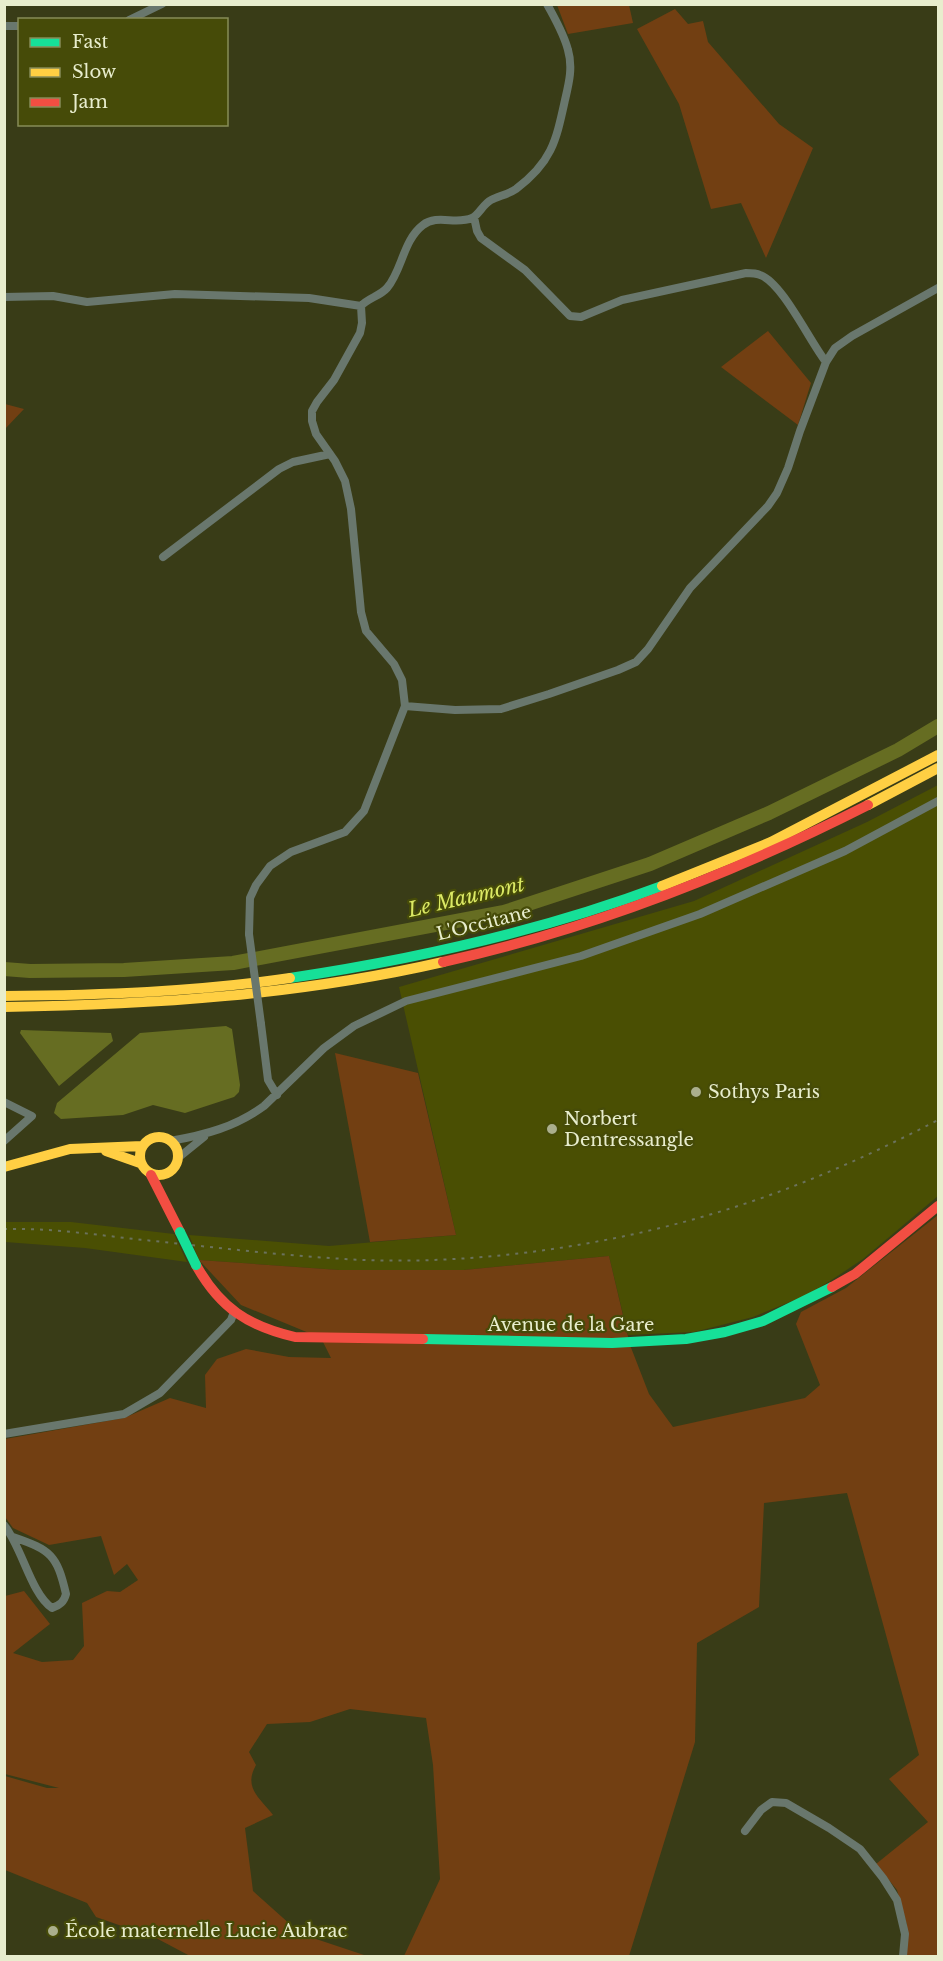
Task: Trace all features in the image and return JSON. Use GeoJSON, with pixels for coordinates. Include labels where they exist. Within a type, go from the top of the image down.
{"type":"FeatureCollection","features":[{"type":"Feature","properties":{"kind":"main road","name":"L'Occitane"},"geometry":{"type":"LineString","coordinates":[[4,996],[164,992],[267,981],[366,966],[447,950],[521,931],[646,891],[745,853],[818,819],[939,755]]}},
{"type":"Feature","properties":{"kind":"main road","name":"L'Occitane"},"geometry":{"type":"LineString","coordinates":[[4,1007],[165,1003],[268,993],[371,977],[483,953],[573,927],[676,893],[840,821],[939,768]]}},
{"type":"Feature","properties":{"kind":"main road"},"geometry":{"type":"LineString","coordinates":[[140,1163],[142,1146],[152,1138],[165,1138],[170,1141],[175,1146],[177,1164],[163,1176],[151,1174]]}},
{"type":"Feature","properties":{"kind":"main road"},"geometry":{"type":"LineString","coordinates":[[4,1167],[70,1149],[142,1146]]}},
{"type":"Feature","properties":{"kind":"main road"},"geometry":{"type":"LineString","coordinates":[[100,1149],[140,1163],[151,1174],[169,1206]]}},
{"type":"Feature","properties":{"kind":"main road"},"geometry":{"type":"LineString","coordinates":[[168,1174],[169,1206]]}},
{"type":"Feature","properties":{"kind":"main road","name":"Avenue de la Gare"},"geometry":{"type":"LineString","coordinates":[[169,1206],[203,1279],[216,1296],[234,1312],[260,1328],[295,1337],[314,1338],[612,1343],[686,1339],[725,1332],[763,1321],[817,1296],[855,1274],[939,1206]]}},
{"type":"Feature","properties":{"kind":"street"},"geometry":{"type":"LineString","coordinates":[[133,18],[162,4]]}},
{"type":"Feature","properties":{"kind":"street"},"geometry":{"type":"LineString","coordinates":[[277,1095],[268,1080],[249,934],[250,898],[256,885],[270,866],[291,852],[345,832],[364,811],[405,706],[402,680],[394,664],[366,631],[361,612],[351,509],[345,481],[339,467],[316,434],[312,411],[334,380],[360,333],[361,306],[388,287],[413,236],[422,226],[431,220],[465,220],[474,217],[484,204],[515,189],[545,162],[551,152],[567,91],[571,62],[568,48],[547,4]]}},
{"type":"Feature","properties":{"kind":"street"},"geometry":{"type":"LineString","coordinates":[[474,217],[481,238],[525,270],[570,316],[582,317],[622,300],[746,273],[760,274],[771,281],[781,292],[826,362]]}},
{"type":"Feature","properties":{"kind":"street"},"geometry":{"type":"LineString","coordinates":[[405,706],[455,710],[501,709],[588,681],[636,662],[648,650],[690,588],[768,506],[777,493],[826,362],[835,348],[852,336],[939,288]]}},
{"type":"Feature","properties":{"kind":"street"},"geometry":{"type":"LineString","coordinates":[[4,297],[53,296],[87,302],[175,294],[309,298],[361,306]]}},
{"type":"Feature","properties":{"kind":"street"},"geometry":{"type":"LineString","coordinates":[[163,557],[279,469],[293,462],[330,454]]}},
{"type":"Feature","properties":{"kind":"street"},"geometry":{"type":"LineString","coordinates":[[170,1141],[208,1134],[236,1124],[264,1106],[324,1048],[354,1026],[406,1001],[581,956],[700,914],[845,850],[939,801]]}},
{"type":"Feature","properties":{"kind":"street"},"geometry":{"type":"LineString","coordinates":[[4,1102],[32,1116],[4,1142]]}},
{"type":"Feature","properties":{"kind":"street"},"geometry":{"type":"LineString","coordinates":[[178,1158],[208,1134]]}},
{"type":"Feature","properties":{"kind":"street"},"geometry":{"type":"LineString","coordinates":[[4,1434],[124,1414],[144,1404],[160,1393],[231,1320],[234,1312]]}},
{"type":"Feature","properties":{"kind":"street"},"geometry":{"type":"LineString","coordinates":[[4,1525],[13,1537],[45,1603],[52,1608],[58,1606],[66,1594],[54,1558],[38,1546],[13,1537]]}},
{"type":"Feature","properties":{"kind":"street"},"geometry":{"type":"LineString","coordinates":[[744,1831],[761,1810],[772,1802],[786,1803],[829,1828],[860,1850],[883,1878],[897,1900],[905,1934],[903,1956]]}},
{"type":"Feature","properties":{"kind":"shaded area"},"geometry":{"type":"Polygon","coordinates":[[[557,5],[629,5],[633,23],[568,34],[557,5]]]}},
{"type":"Feature","properties":{"kind":"shaded area"},"geometry":{"type":"Polygon","coordinates":[[[675,9],[688,24],[703,21],[708,42],[779,124],[813,148],[766,258],[741,203],[711,209],[679,104],[637,29],[675,9]]]}},
{"type":"Feature","properties":{"kind":"shaded area"},"geometry":{"type":"Polygon","coordinates":[[[768,331],[811,383],[798,425],[721,367],[768,331]]]}},
{"type":"Feature","properties":{"kind":"shaded area"},"geometry":{"type":"Polygon","coordinates":[[[4,404],[24,409],[5,429],[4,404]]]}},
{"type":"Feature","properties":{"kind":"shaded area"},"geometry":{"type":"Polygon","coordinates":[[[938,785],[938,1196],[863,1259],[830,1281],[807,1295],[753,1317],[694,1332],[628,1335],[609,1256],[464,1270],[339,1270],[199,1260],[189,1235],[329,1246],[456,1235],[399,987],[694,901],[867,822],[938,785]]]}},
{"type":"Feature","properties":{"kind":"shaded area"},"geometry":{"type":"Polygon","coordinates":[[[226,1026],[232,1029],[240,1085],[239,1092],[234,1097],[185,1113],[153,1105],[123,1115],[61,1119],[54,1113],[57,1103],[140,1033],[226,1026]]]}},
{"type":"Feature","properties":{"kind":"shaded area"},"geometry":{"type":"Polygon","coordinates":[[[21,1030],[111,1033],[113,1041],[59,1086],[20,1033],[21,1030]]]}},
{"type":"Feature","properties":{"kind":"shaded area"},"geometry":{"type":"Polygon","coordinates":[[[335,1053],[418,1073],[456,1235],[370,1242],[335,1053]]]}},
{"type":"Feature","properties":{"kind":"shaded area"},"geometry":{"type":"Polygon","coordinates":[[[938,1215],[938,1956],[906,1956],[907,1925],[897,1890],[876,1864],[928,1822],[889,1779],[919,1755],[847,1493],[764,1503],[759,1607],[697,1643],[695,1742],[629,1956],[404,1956],[440,1879],[433,1765],[426,1718],[350,1709],[310,1722],[267,1724],[249,1752],[256,1765],[252,1773],[252,1786],[258,1798],[273,1815],[245,1828],[253,1891],[301,1934],[367,1956],[190,1956],[156,1938],[96,1917],[87,1903],[5,1870],[5,1776],[47,1788],[59,1788],[5,1774],[5,1596],[24,1591],[50,1624],[13,1653],[42,1662],[73,1660],[84,1646],[82,1603],[107,1591],[120,1592],[138,1580],[127,1564],[114,1575],[101,1536],[49,1545],[13,1528],[5,1517],[5,1439],[124,1418],[170,1398],[206,1408],[205,1375],[217,1359],[246,1349],[289,1357],[331,1358],[321,1338],[241,1305],[199,1260],[339,1270],[464,1270],[609,1256],[630,1345],[649,1394],[673,1427],[805,1398],[820,1385],[796,1324],[801,1312],[846,1288],[938,1215]]]}},
{"type":"Feature","properties":{"kind":"shaded area"},"geometry":{"type":"Polygon","coordinates":[[[4,1222],[71,1222],[174,1234],[187,1262],[85,1248],[5,1242],[4,1222]]]}},
{"type":"Feature","properties":{"kind":"waterway","name":"Le Maumont"},"geometry":{"type":"LineString","coordinates":[[4,969],[124,970],[233,963],[504,912],[650,864],[769,813],[898,750],[938,726]]}},
{"type":"Feature","properties":{"kind":"railway"},"geometry":{"type":"LineString","coordinates":[[4,1229],[37,1229],[345,1259],[400,1261],[515,1254],[631,1235],[742,1205],[831,1171],[938,1120]]}},
{"type":"Feature","properties":{"kind":"traffic: fast"},"geometry":{"type":"LineString","coordinates":[[290,978],[385,962],[479,942],[571,917],[662,886]]}},
{"type":"Feature","properties":{"kind":"traffic: fast"},"geometry":{"type":"LineString","coordinates":[[180,1232],[196,1265]]}},
{"type":"Feature","properties":{"kind":"traffic: fast"},"geometry":{"type":"LineString","coordinates":[[423,1339],[612,1343],[686,1339],[725,1332],[763,1321],[832,1287]]}},
{"type":"Feature","properties":{"kind":"traffic: slow"},"geometry":{"type":"LineString","coordinates":[[662,886],[771,842],[938,755]]}},
{"type":"Feature","properties":{"kind":"traffic: slow"},"geometry":{"type":"LineString","coordinates":[[868,805],[938,768]]}},
{"type":"Feature","properties":{"kind":"traffic: slow"},"geometry":{"type":"LineString","coordinates":[[4,1007],[115,1004],[225,996],[334,983],[443,962]]}},
{"type":"Feature","properties":{"kind":"traffic: slow"},"geometry":{"type":"LineString","coordinates":[[4,996],[147,992],[219,987],[290,978]]}},
{"type":"Feature","properties":{"kind":"traffic: slow"},"geometry":{"type":"LineString","coordinates":[[159,1137],[173,1142],[178,1156],[173,1170],[159,1175],[145,1170],[140,1156],[145,1142],[159,1137]]}},
{"type":"Feature","properties":{"kind":"traffic: slow"},"geometry":{"type":"LineString","coordinates":[[4,1167],[70,1149],[142,1146]]}},
{"type":"Feature","properties":{"kind":"traffic: slow"},"geometry":{"type":"LineString","coordinates":[[106,1151],[140,1163]]}},
{"type":"Feature","properties":{"kind":"traffic: jam"},"geometry":{"type":"LineString","coordinates":[[443,962],[553,933],[660,897],[765,854],[868,805]]}},
{"type":"Feature","properties":{"kind":"traffic: jam"},"geometry":{"type":"LineString","coordinates":[[151,1175],[180,1232]]}},
{"type":"Feature","properties":{"kind":"traffic: jam"},"geometry":{"type":"LineString","coordinates":[[832,1287],[855,1274],[938,1206]]}},
{"type":"Feature","properties":{"kind":"traffic: jam"},"geometry":{"type":"LineString","coordinates":[[196,1265],[225,1304],[249,1321],[278,1333],[295,1337],[423,1339]]}},
{"type":"Feature","properties":{"kind":"place","name":"Sothys Paris"},"geometry":{"type":"Point","coordinates":[696,1092]}},
{"type":"Feature","properties":{"kind":"place","name":"Norbert Dentressangle"},"geometry":{"type":"Point","coordinates":[552,1129]}},
{"type":"Feature","properties":{"kind":"place","name":"École maternelle Lucie Aubrac"},"geometry":{"type":"Point","coordinates":[53,1931]}}]}
